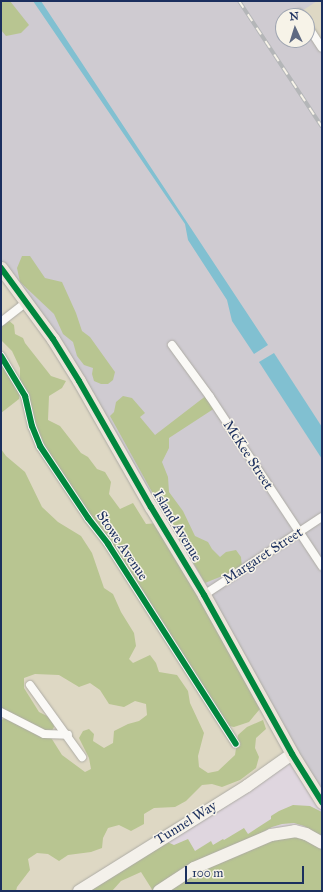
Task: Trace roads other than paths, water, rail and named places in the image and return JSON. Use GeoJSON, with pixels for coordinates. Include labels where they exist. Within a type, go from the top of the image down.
{"type":"FeatureCollection","features":[{"type":"Feature","properties":{"kind":"main road","name":"Island Avenue"},"geometry":{"type":"LineString","coordinates":[[1,268],[53,339],[79,381],[204,595],[292,754],[321,799]]}},
{"type":"Feature","properties":{"kind":"street"},"geometry":{"type":"LineString","coordinates":[[315,37],[322,48]]}},
{"type":"Feature","properties":{"kind":"street"},"geometry":{"type":"LineString","coordinates":[[1,322],[27,302]]}},
{"type":"Feature","properties":{"kind":"street","name":"McKee Street"},"geometry":{"type":"LineString","coordinates":[[172,345],[210,397],[322,566]]}},
{"type":"Feature","properties":{"kind":"street","name":"Stowe Avenue"},"geometry":{"type":"LineString","coordinates":[[1,356],[22,388],[32,426],[40,446],[88,518],[111,548],[236,744]]}},
{"type":"Feature","properties":{"kind":"street","name":"Margaret Street"},"geometry":{"type":"LineString","coordinates":[[204,595],[322,517]]}},
{"type":"Feature","properties":{"kind":"street"},"geometry":{"type":"LineString","coordinates":[[30,685],[82,756]]}},
{"type":"Feature","properties":{"kind":"street"},"geometry":{"type":"LineString","coordinates":[[1,712],[44,734],[68,736]]}},
{"type":"Feature","properties":{"kind":"street","name":"Tunnel Way"},"geometry":{"type":"LineString","coordinates":[[79,891],[247,786],[292,754]]}},
{"type":"Feature","properties":{"kind":"street"},"geometry":{"type":"LineString","coordinates":[[159,891],[194,868],[271,834],[295,831],[306,834],[322,843]]}},
{"type":"Feature","properties":{"kind":"water"},"geometry":{"type":"Polygon","coordinates":[[[33,1],[41,1],[268,345],[254,354],[232,321],[227,300],[188,240],[185,224],[33,1]]]}},
{"type":"Feature","properties":{"kind":"water"},"geometry":{"type":"Polygon","coordinates":[[[274,353],[322,427],[322,459],[259,362],[274,353]]]}},
{"type":"Feature","properties":{"kind":"railway"},"geometry":{"type":"LineString","coordinates":[[239,1],[322,127]]}}]}
